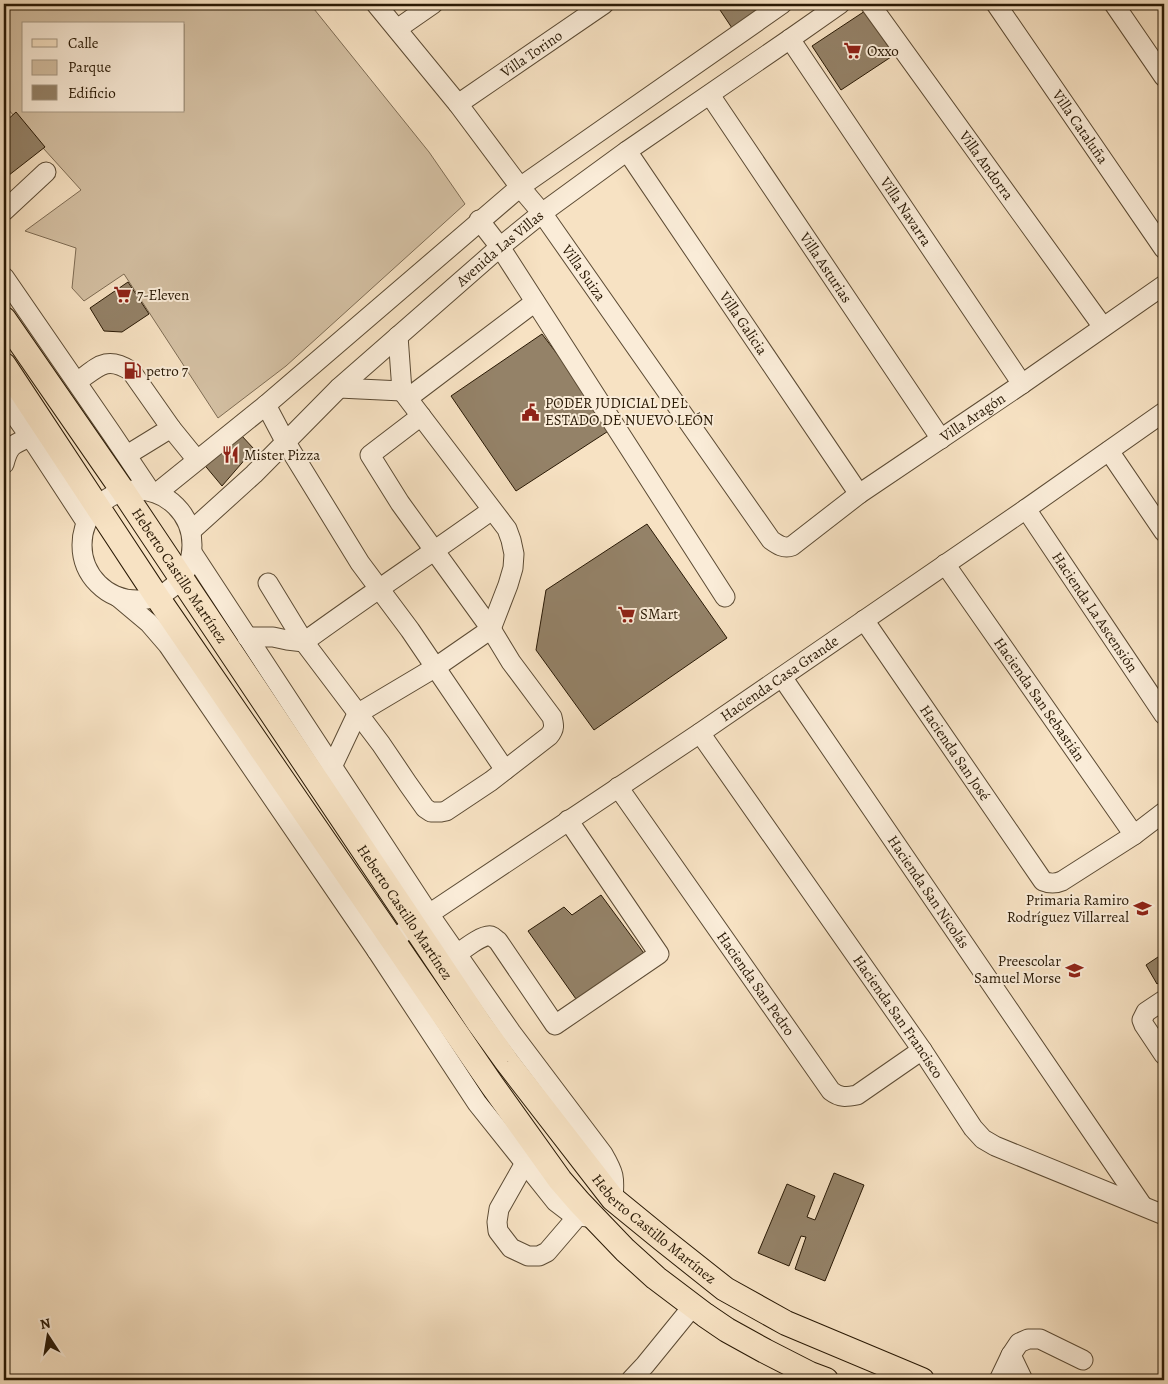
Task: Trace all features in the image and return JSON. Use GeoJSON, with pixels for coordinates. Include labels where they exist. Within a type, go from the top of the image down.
{"type":"FeatureCollection","features":[{"type":"Feature","properties":{"kind":"main road","name":"Heberto Castillo Martínez"},"geometry":{"type":"LineString","coordinates":[[4,319],[182,579],[421,920],[507,1062],[613,1199],[725,1289],[786,1323],[922,1380]]}},
{"type":"Feature","properties":{"kind":"main road","name":"Heberto Castillo Martínez"},"geometry":{"type":"LineString","coordinates":[[4,365],[92,515],[157,597],[384,945],[492,1085],[560,1180],[579,1202],[586,1217],[656,1278],[727,1330],[810,1374],[826,1380]]}},
{"type":"Feature","properties":{"kind":"main road"},"geometry":{"type":"LineString","coordinates":[[586,1217],[613,1199]]}},
{"type":"Feature","properties":{"kind":"street","name":"Villa Suiza"},"geometry":{"type":"LineString","coordinates":[[376,4],[458,104],[520,187],[542,213],[771,540],[783,548]]}},
{"type":"Feature","properties":{"kind":"street"},"geometry":{"type":"LineString","coordinates":[[397,29],[433,4]]}},
{"type":"Feature","properties":{"kind":"street","name":"Villa Torino"},"geometry":{"type":"LineString","coordinates":[[458,104],[604,4]]}},
{"type":"Feature","properties":{"kind":"street"},"geometry":{"type":"LineString","coordinates":[[153,490],[197,460],[266,405],[479,220],[520,187],[782,4]]}},
{"type":"Feature","properties":{"kind":"street","name":"Avenida Las Villas"},"geometry":{"type":"LineString","coordinates":[[191,531],[254,474],[339,388],[500,247],[542,213],[627,151],[790,39],[815,11],[840,4]]}},
{"type":"Feature","properties":{"kind":"street","name":"Villa Andorra"},"geometry":{"type":"LineString","coordinates":[[870,4],[1103,327]]}},
{"type":"Feature","properties":{"kind":"street","name":"Villa Cataluña"},"geometry":{"type":"LineString","coordinates":[[996,4],[1164,249]]}},
{"type":"Feature","properties":{"kind":"street"},"geometry":{"type":"LineString","coordinates":[[1114,4],[1164,77]]}},
{"type":"Feature","properties":{"kind":"street","name":"Villa Navarra"},"geometry":{"type":"LineString","coordinates":[[790,39],[1022,384]]}},
{"type":"Feature","properties":{"kind":"street","name":"Villa Asturias"},"geometry":{"type":"LineString","coordinates":[[710,95],[941,439]]}},
{"type":"Feature","properties":{"kind":"street","name":"Villa Galicia"},"geometry":{"type":"LineString","coordinates":[[627,151],[859,494]]}},
{"type":"Feature","properties":{"kind":"street"},"geometry":{"type":"LineString","coordinates":[[4,211],[46,172]]}},
{"type":"Feature","properties":{"kind":"street"},"geometry":{"type":"LineString","coordinates":[[479,220],[500,247],[725,597]]}},
{"type":"Feature","properties":{"kind":"street"},"geometry":{"type":"LineString","coordinates":[[4,277],[153,490]]}},
{"type":"Feature","properties":{"kind":"street","name":"Villa Aragón"},"geometry":{"type":"LineString","coordinates":[[783,548],[792,546],[859,494],[1164,285]]}},
{"type":"Feature","properties":{"kind":"street"},"geometry":{"type":"LineString","coordinates":[[339,388],[405,395],[535,302]]}},
{"type":"Feature","properties":{"kind":"street"},"geometry":{"type":"LineString","coordinates":[[332,767],[357,714],[436,667],[491,629],[513,568],[514,554],[506,529],[405,395],[398,336]]}},
{"type":"Feature","properties":{"kind":"street"},"geometry":{"type":"LineString","coordinates":[[77,382],[98,366],[113,363],[131,371],[171,428],[197,460]]}},
{"type":"Feature","properties":{"kind":"street"},"geometry":{"type":"LineString","coordinates":[[4,400],[10,417],[30,437],[92,515]]}},
{"type":"Feature","properties":{"kind":"street"},"geometry":{"type":"LineString","coordinates":[[266,405],[360,562],[436,667],[505,770]]}},
{"type":"Feature","properties":{"kind":"street","name":"Hacienda Casa Grande"},"geometry":{"type":"LineString","coordinates":[[384,945],[782,677],[1164,412]]}},
{"type":"Feature","properties":{"kind":"street"},"geometry":{"type":"LineString","coordinates":[[268,583],[304,642],[381,744],[425,808],[431,812],[446,810],[491,781],[549,736],[553,731],[554,725],[552,717],[511,662],[491,629],[400,502],[370,455],[421,416]]}},
{"type":"Feature","properties":{"kind":"street"},"geometry":{"type":"LineString","coordinates":[[127,455],[171,428]]}},
{"type":"Feature","properties":{"kind":"street"},"geometry":{"type":"LineString","coordinates":[[4,464],[10,448],[17,442],[30,437]]}},
{"type":"Feature","properties":{"kind":"street"},"geometry":{"type":"LineString","coordinates":[[1109,451],[1164,532]]}},
{"type":"Feature","properties":{"kind":"street"},"geometry":{"type":"LineString","coordinates":[[118,597],[144,600],[157,597],[171,590],[187,571],[193,554],[193,538],[184,517],[165,496],[153,490],[132,489],[123,491],[113,496],[92,515],[83,531],[81,545],[88,571],[106,591],[118,597],[149,623],[168,645],[384,945],[477,1103],[556,1202],[568,1213],[586,1217]]}},
{"type":"Feature","properties":{"kind":"street","name":"Hacienda La Ascensión"},"geometry":{"type":"LineString","coordinates":[[1026,509],[1164,715]]}},
{"type":"Feature","properties":{"kind":"street"},"geometry":{"type":"LineString","coordinates":[[247,637],[273,637],[304,642],[492,510]]}},
{"type":"Feature","properties":{"kind":"street"},"geometry":{"type":"LineString","coordinates":[[193,554],[332,767],[421,920],[457,954],[517,1040],[602,1154],[613,1174],[613,1199]]}},
{"type":"Feature","properties":{"kind":"street","name":"Hacienda San Sebastián"},"geometry":{"type":"LineString","coordinates":[[945,564],[1134,834]]}},
{"type":"Feature","properties":{"kind":"street","name":"Hacienda San José"},"geometry":{"type":"LineString","coordinates":[[864,620],[1043,881],[1055,884],[1062,881],[1134,834]]}},
{"type":"Feature","properties":{"kind":"street","name":"Hacienda San Nicolás"},"geometry":{"type":"LineString","coordinates":[[782,677],[1142,1205]]}},
{"type":"Feature","properties":{"kind":"street","name":"Hacienda San Francisco"},"geometry":{"type":"LineString","coordinates":[[700,733],[922,1050],[973,1128],[983,1139],[995,1146],[1164,1215]]}},
{"type":"Feature","properties":{"kind":"street","name":"Hacienda San Pedro"},"geometry":{"type":"LineString","coordinates":[[618,787],[831,1091],[838,1096],[848,1097],[857,1095],[922,1050]]}},
{"type":"Feature","properties":{"kind":"street"},"geometry":{"type":"LineString","coordinates":[[1134,834],[1164,812]]}},
{"type":"Feature","properties":{"kind":"street"},"geometry":{"type":"LineString","coordinates":[[457,954],[482,938],[487,936],[493,937],[554,1025],[659,954],[568,820]]}},
{"type":"Feature","properties":{"kind":"street"},"geometry":{"type":"LineString","coordinates":[[1164,1000],[1146,1012],[1142,1020],[1164,1055]]}},
{"type":"Feature","properties":{"kind":"street"},"geometry":{"type":"LineString","coordinates":[[525,1163],[499,1209],[498,1231],[511,1248],[528,1256],[539,1256],[547,1252],[586,1217]]}},
{"type":"Feature","properties":{"kind":"street"},"geometry":{"type":"LineString","coordinates":[[631,1380],[692,1306]]}},
{"type":"Feature","properties":{"kind":"street"},"geometry":{"type":"LineString","coordinates":[[999,1380],[1019,1343],[1028,1338],[1040,1338],[1083,1360]]}},
{"type":"Feature","properties":{"kind":"street"},"geometry":{"type":"LineString","coordinates":[[1011,1355],[1023,1380]]}},
{"type":"Feature","properties":{"kind":"green space"},"geometry":{"type":"Polygon","coordinates":[[[4,4],[310,4],[429,152],[465,204],[286,366],[218,418],[124,274],[84,301],[72,288],[76,248],[25,231],[81,190],[6,107],[4,108],[4,4]]]}},
{"type":"Feature","properties":{"kind":"building"},"geometry":{"type":"Polygon","coordinates":[[[716,4],[767,4],[732,28],[716,4]]]}},
{"type":"Feature","properties":{"kind":"building","name":"Oxxo"},"geometry":{"type":"Polygon","coordinates":[[[865,11],[894,55],[841,90],[812,46],[865,11]]]}},
{"type":"Feature","properties":{"kind":"building"},"geometry":{"type":"Polygon","coordinates":[[[16,112],[45,147],[4,179],[4,123],[16,112]]]}},
{"type":"Feature","properties":{"kind":"building","name":"7-Eleven"},"geometry":{"type":"Polygon","coordinates":[[[128,282],[149,314],[122,332],[104,331],[90,308],[128,282]]]}},
{"type":"Feature","properties":{"kind":"building","name":"PODER JUDICIAL DEL ESTADO DE NUEVO LEÓN"},"geometry":{"type":"Polygon","coordinates":[[[542,334],[613,428],[516,491],[451,396],[542,334]]]}},
{"type":"Feature","properties":{"kind":"building","name":"Mister Pizza"},"geometry":{"type":"Polygon","coordinates":[[[241,435],[254,449],[222,486],[202,462],[241,435]]]}},
{"type":"Feature","properties":{"kind":"building","name":"SMart"},"geometry":{"type":"Polygon","coordinates":[[[647,524],[727,638],[594,730],[536,650],[546,590],[647,524]]]}},
{"type":"Feature","properties":{"kind":"building"},"geometry":{"type":"Polygon","coordinates":[[[601,895],[646,956],[576,999],[528,931],[564,907],[572,915],[601,895]]]}},
{"type":"Feature","properties":{"kind":"building"},"geometry":{"type":"Polygon","coordinates":[[[1161,955],[1164,959],[1164,979],[1157,984],[1146,965],[1161,955]]]}},
{"type":"Feature","properties":{"kind":"building"},"geometry":{"type":"Polygon","coordinates":[[[834,1173],[864,1185],[825,1281],[795,1269],[806,1237],[801,1236],[789,1266],[758,1253],[787,1184],[815,1196],[807,1217],[815,1220],[834,1173]]]}},
{"type":"Feature","properties":{"kind":"place","name":"Oxxo"},"geometry":{"type":"Point","coordinates":[853,51]}},
{"type":"Feature","properties":{"kind":"place","name":"7-Eleven"},"geometry":{"type":"Point","coordinates":[123,295]}},
{"type":"Feature","properties":{"kind":"place","name":"petro 7"},"geometry":{"type":"Point","coordinates":[132,371]}},
{"type":"Feature","properties":{"kind":"place","name":"PODER JUDICIAL DEL ESTADO DE NUEVO LEÓN"},"geometry":{"type":"Point","coordinates":[531,412]}},
{"type":"Feature","properties":{"kind":"place","name":"Mister Pizza"},"geometry":{"type":"Point","coordinates":[230,455]}},
{"type":"Feature","properties":{"kind":"place","name":"SMart"},"geometry":{"type":"Point","coordinates":[626,614]}},
{"type":"Feature","properties":{"kind":"place","name":"Primaria Ramiro Rodríguez Villarreal"},"geometry":{"type":"Point","coordinates":[1143,909]}},
{"type":"Feature","properties":{"kind":"place","name":"Preescolar Samuel Morse"},"geometry":{"type":"Point","coordinates":[1075,970]}}]}
